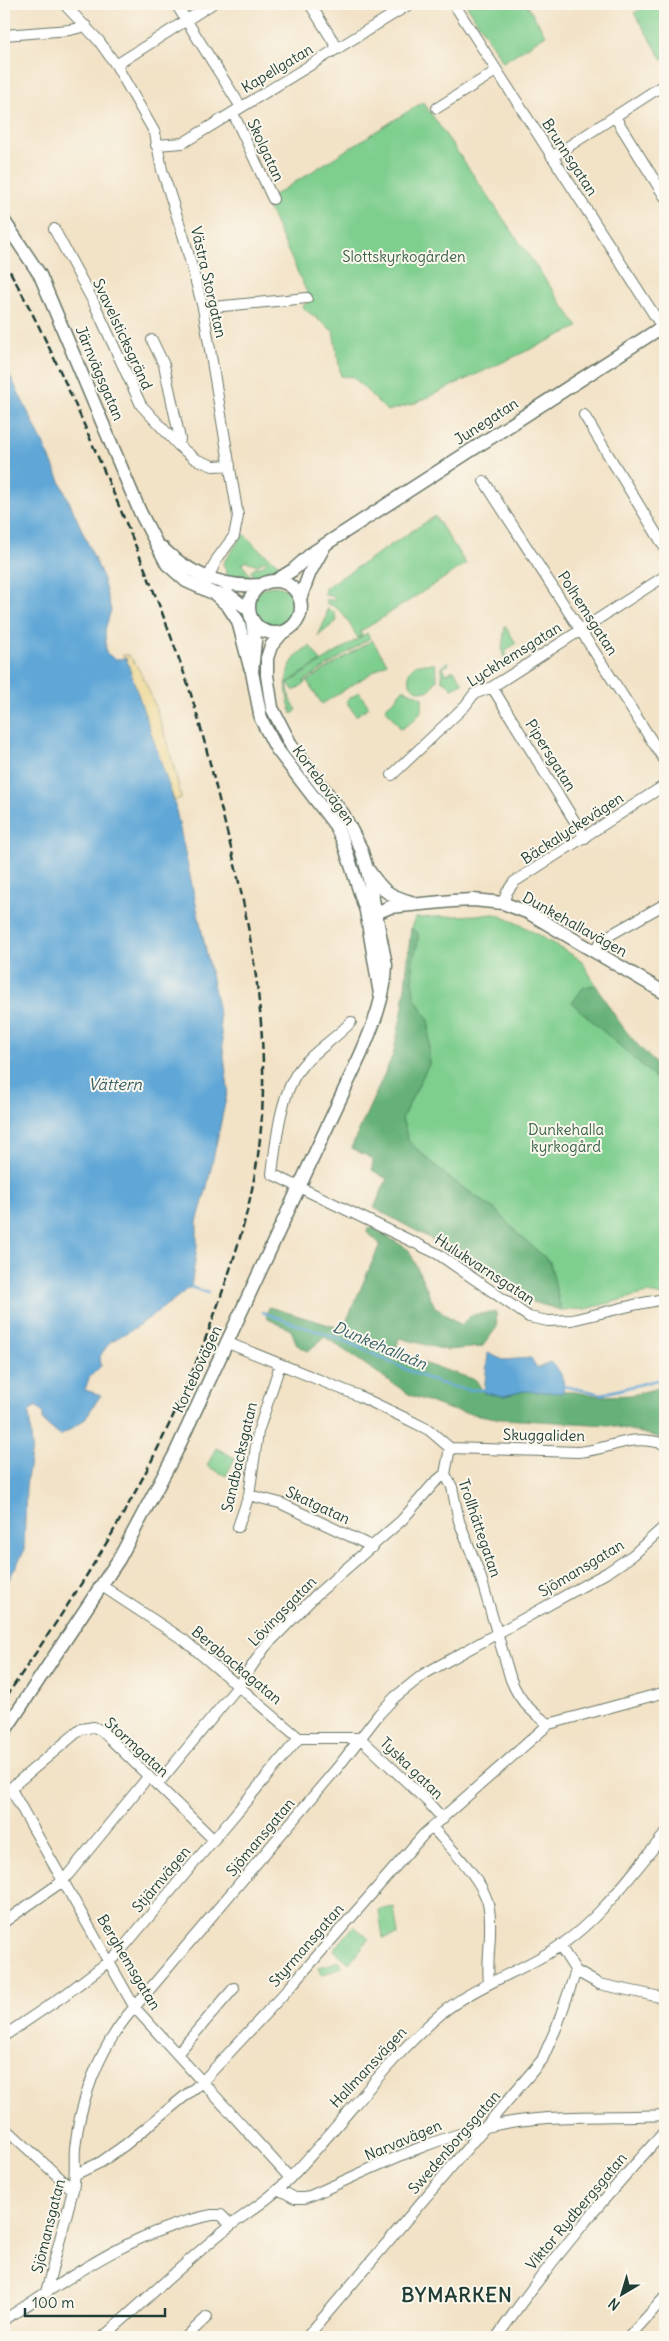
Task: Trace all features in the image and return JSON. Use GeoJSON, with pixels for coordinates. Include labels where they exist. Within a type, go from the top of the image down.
{"type":"FeatureCollection","features":[{"type":"Feature","properties":{"kind":"street","name":"Västra Storgatan"},"geometry":{"type":"LineString","coordinates":[[64,4],[86,26],[116,65],[152,125],[156,145],[203,308],[237,510],[237,529],[229,544],[217,559],[203,589]]}},
{"type":"Feature","properties":{"kind":"street","name":"Skolgatan"},"geometry":{"type":"LineString","coordinates":[[176,4],[237,110],[273,199]]}},
{"type":"Feature","properties":{"kind":"street"},"geometry":{"type":"LineString","coordinates":[[116,65],[212,4]]}},
{"type":"Feature","properties":{"kind":"street"},"geometry":{"type":"LineString","coordinates":[[310,4],[338,49]]}},
{"type":"Feature","properties":{"kind":"street","name":"Kapellgatan"},"geometry":{"type":"LineString","coordinates":[[156,145],[183,143],[410,4]]}},
{"type":"Feature","properties":{"kind":"street","name":"Brunnsgatan"},"geometry":{"type":"LineString","coordinates":[[454,4],[664,326]]}},
{"type":"Feature","properties":{"kind":"street"},"geometry":{"type":"LineString","coordinates":[[4,35],[70,30],[86,26]]}},
{"type":"Feature","properties":{"kind":"street"},"geometry":{"type":"LineString","coordinates":[[437,108],[496,71]]}},
{"type":"Feature","properties":{"kind":"street"},"geometry":{"type":"LineString","coordinates":[[552,157],[665,84]]}},
{"type":"Feature","properties":{"kind":"street"},"geometry":{"type":"LineString","coordinates":[[615,117],[665,197]]}},
{"type":"Feature","properties":{"kind":"street","name":"Järnvägsgatan"},"geometry":{"type":"LineString","coordinates":[[4,221],[40,275],[140,512],[167,564],[173,572],[186,581],[216,594],[229,595],[250,615]]}},
{"type":"Feature","properties":{"kind":"street","name":"Svavelsticksgränd"},"geometry":{"type":"LineString","coordinates":[[54,229],[94,304],[135,396],[146,412],[179,446],[195,459],[213,466],[230,465]]}},
{"type":"Feature","properties":{"kind":"street"},"geometry":{"type":"LineString","coordinates":[[203,308],[307,298]]}},
{"type":"Feature","properties":{"kind":"street","name":"Junegatan"},"geometry":{"type":"LineString","coordinates":[[275,581],[312,553],[664,326]]}},
{"type":"Feature","properties":{"kind":"street"},"geometry":{"type":"LineString","coordinates":[[152,340],[164,366],[180,439],[179,446]]}},
{"type":"Feature","properties":{"kind":"street"},"geometry":{"type":"LineString","coordinates":[[584,415],[665,548]]}},
{"type":"Feature","properties":{"kind":"street","name":"Polhemsgatan"},"geometry":{"type":"LineString","coordinates":[[484,481],[665,761]]}},
{"type":"Feature","properties":{"kind":"street","name":"Järnvägsgatan"},"geometry":{"type":"LineString","coordinates":[[158,544],[182,565],[208,577],[234,586],[261,585]]}},
{"type":"Feature","properties":{"kind":"street","name":"Junegatan"},"geometry":{"type":"LineString","coordinates":[[300,599],[310,572],[324,546]]}},
{"type":"Feature","properties":{"kind":"street","name":"Lyckhemsgatan"},"geometry":{"type":"LineString","coordinates":[[392,775],[465,706],[474,694],[492,687],[665,576]]}},
{"type":"Feature","properties":{"kind":"street"},"geometry":{"type":"LineString","coordinates":[[275,581],[292,587],[300,599],[301,610],[298,620],[292,628],[282,633],[265,632],[250,615],[252,593],[261,585],[275,581]]}},
{"type":"Feature","properties":{"kind":"street"},"geometry":{"type":"LineString","coordinates":[[216,594],[228,606],[238,621],[252,672]]}},
{"type":"Feature","properties":{"kind":"street","name":"Kortebovägen"},"geometry":{"type":"LineString","coordinates":[[250,615],[255,641],[252,672],[258,708],[268,733],[276,748],[335,825],[376,913],[381,1000]]}},
{"type":"Feature","properties":{"kind":"street","name":"Kortebovägen"},"geometry":{"type":"LineString","coordinates":[[4,1732],[102,1586],[175,1454],[361,1054],[386,981],[386,966],[367,869],[351,828],[335,803],[292,747],[272,708],[266,675],[267,658],[271,646],[282,633]]}},
{"type":"Feature","properties":{"kind":"street","name":"Pipersgatan"},"geometry":{"type":"LineString","coordinates":[[492,687],[585,838]]}},
{"type":"Feature","properties":{"kind":"street","name":"Bäckalyckevägen"},"geometry":{"type":"LineString","coordinates":[[503,903],[514,882],[665,785]]}},
{"type":"Feature","properties":{"kind":"street"},"geometry":{"type":"LineString","coordinates":[[367,869],[381,889],[390,896],[421,905]]}},
{"type":"Feature","properties":{"kind":"street","name":"Dunkehallavägen"},"geometry":{"type":"LineString","coordinates":[[376,913],[384,908],[472,900],[503,903],[529,913],[665,993]]}},
{"type":"Feature","properties":{"kind":"street"},"geometry":{"type":"LineString","coordinates":[[594,952],[604,939],[665,904]]}},
{"type":"Feature","properties":{"kind":"street","name":"Hulukvarnsgatan"},"geometry":{"type":"LineString","coordinates":[[351,1022],[302,1066],[292,1082],[283,1109],[272,1174],[438,1254],[529,1317],[548,1321],[572,1320],[638,1304],[660,1300],[665,1302]]}},
{"type":"Feature","properties":{"kind":"street"},"geometry":{"type":"LineString","coordinates":[[228,1343],[359,1396],[429,1430],[450,1448]]}},
{"type":"Feature","properties":{"kind":"street","name":"Sandbacksgatan"},"geometry":{"type":"LineString","coordinates":[[238,1527],[249,1495],[258,1432],[280,1365]]}},
{"type":"Feature","properties":{"kind":"street","name":"Skuggaliden"},"geometry":{"type":"LineString","coordinates":[[450,1448],[578,1452],[591,1451],[636,1440],[650,1440],[665,1444]]}},
{"type":"Feature","properties":{"kind":"street","name":"Trollhättegatan"},"geometry":{"type":"LineString","coordinates":[[450,1448],[445,1474],[452,1487],[459,1521],[480,1574],[516,1693],[532,1712],[549,1724]]}},
{"type":"Feature","properties":{"kind":"street","name":"Lövingsgatan"},"geometry":{"type":"LineString","coordinates":[[157,1785],[239,1685],[265,1647],[288,1622],[402,1520],[434,1483],[445,1474]]}},
{"type":"Feature","properties":{"kind":"street","name":"Skatgatan"},"geometry":{"type":"LineString","coordinates":[[249,1495],[280,1503],[373,1547]]}},
{"type":"Feature","properties":{"kind":"street","name":"Sjömansgatan"},"geometry":{"type":"LineString","coordinates":[[46,2292],[73,2190],[76,2174],[75,2148],[81,2113],[89,2086],[118,2028],[338,1766],[379,1714],[409,1686],[424,1674],[608,1572],[633,1555],[665,1526]]}},
{"type":"Feature","properties":{"kind":"street","name":"Bergbackagatan"},"geometry":{"type":"LineString","coordinates":[[102,1586],[184,1640],[299,1738]]}},
{"type":"Feature","properties":{"kind":"street"},"geometry":{"type":"LineString","coordinates":[[549,1724],[664,1691]]}},
{"type":"Feature","properties":{"kind":"street","name":"Styrmansgatan"},"geometry":{"type":"LineString","coordinates":[[76,2174],[93,2167],[126,2145],[202,2082],[432,1827],[549,1724]]}},
{"type":"Feature","properties":{"kind":"street","name":"Stormgatan"},"geometry":{"type":"LineString","coordinates":[[12,1786],[81,1729],[88,1727],[102,1732],[213,1839]]}},
{"type":"Feature","properties":{"kind":"street"},"geometry":{"type":"LineString","coordinates":[[299,1738],[360,1738]]}},
{"type":"Feature","properties":{"kind":"street","name":"Stjärnvägen"},"geometry":{"type":"LineString","coordinates":[[4,2036],[110,1962],[299,1738]]}},
{"type":"Feature","properties":{"kind":"street","name":"Tyska gatan"},"geometry":{"type":"LineString","coordinates":[[360,1738],[426,1800],[443,1819]]}},
{"type":"Feature","properties":{"kind":"street"},"geometry":{"type":"LineString","coordinates":[[4,1922],[64,1881],[148,1777]]}},
{"type":"Feature","properties":{"kind":"street","name":"Berghemsgatan"},"geometry":{"type":"LineString","coordinates":[[12,1786],[12,1791],[135,2008],[290,2178]]}},
{"type":"Feature","properties":{"kind":"street"},"geometry":{"type":"LineString","coordinates":[[432,1827],[476,1881],[489,1907],[486,1966],[489,1983]]}},
{"type":"Feature","properties":{"kind":"street","name":"Hallmansvägen"},"geometry":{"type":"LineString","coordinates":[[103,2337],[231,2225],[278,2190],[398,2054],[442,2013],[489,1983],[560,1946],[594,1919],[665,1834]]}},
{"type":"Feature","properties":{"kind":"street"},"geometry":{"type":"LineString","coordinates":[[560,1946],[576,1971],[599,1984],[665,1998]]}},
{"type":"Feature","properties":{"kind":"street","name":"Swedenborgsgatan"},"geometry":{"type":"LineString","coordinates":[[307,2337],[488,2126],[542,2060],[557,2026],[576,1971]]}},
{"type":"Feature","properties":{"kind":"street"},"geometry":{"type":"LineString","coordinates":[[177,2054],[234,1988]]}},
{"type":"Feature","properties":{"kind":"street","name":"Narvavägen"},"geometry":{"type":"LineString","coordinates":[[278,2190],[295,2198],[305,2198],[447,2138],[488,2126],[527,2120],[665,2115]]}},
{"type":"Feature","properties":{"kind":"street"},"geometry":{"type":"LineString","coordinates":[[4,2128],[73,2190]]}},
{"type":"Feature","properties":{"kind":"street","name":"Viktor Rydbergsgatan"},"geometry":{"type":"LineString","coordinates":[[497,2337],[531,2288],[583,2223],[665,2131]]}},
{"type":"Feature","properties":{"kind":"street"},"geometry":{"type":"LineString","coordinates":[[4,2320],[104,2256],[155,2231],[212,2215],[221,2215],[231,2225]]}},
{"type":"Feature","properties":{"kind":"street"},"geometry":{"type":"LineString","coordinates":[[629,2337],[665,2297]]}},
{"type":"Feature","properties":{"kind":"street"},"geometry":{"type":"LineString","coordinates":[[186,2337],[207,2317]]}},
{"type":"Feature","properties":{"kind":"green space"},"geometry":{"type":"Polygon","coordinates":[[[466,4],[526,4],[546,35],[503,62],[466,4]]]}},
{"type":"Feature","properties":{"kind":"green space"},"geometry":{"type":"Polygon","coordinates":[[[649,4],[665,4],[665,58],[663,60],[634,13],[649,4]]]}},
{"type":"Feature","properties":{"kind":"green space","name":"Slottskyrkogården"},"geometry":{"type":"Polygon","coordinates":[[[423,102],[578,327],[413,404],[387,411],[353,377],[341,376],[333,331],[302,307],[310,299],[265,201],[423,102]]]}},
{"type":"Feature","properties":{"kind":"green space"},"geometry":{"type":"Polygon","coordinates":[[[435,516],[466,564],[360,632],[362,635],[358,638],[341,612],[327,604],[326,599],[336,601],[332,596],[325,595],[325,588],[435,516]]]}},
{"type":"Feature","properties":{"kind":"green space"},"geometry":{"type":"Polygon","coordinates":[[[244,534],[257,548],[285,569],[266,573],[248,581],[228,577],[223,563],[244,534]],[[265,560],[258,565],[246,561],[242,564],[251,577],[253,576],[251,572],[255,567],[261,567],[267,561],[265,560]]]}},
{"type":"Feature","properties":{"kind":"green space"},"geometry":{"type":"Polygon","coordinates":[[[274,586],[289,592],[295,607],[289,622],[274,628],[259,622],[253,607],[259,592],[274,586]]]}},
{"type":"Feature","properties":{"kind":"green space"},"geometry":{"type":"Polygon","coordinates":[[[327,609],[334,612],[337,621],[318,636],[326,618],[327,609]]]}},
{"type":"Feature","properties":{"kind":"green space"},"geometry":{"type":"Polygon","coordinates":[[[505,626],[516,643],[505,652],[511,664],[507,667],[502,651],[505,626]]]}},
{"type":"Feature","properties":{"kind":"green space"},"geometry":{"type":"Polygon","coordinates":[[[367,633],[370,638],[304,681],[305,683],[294,691],[288,683],[367,633]]]}},
{"type":"Feature","properties":{"kind":"green space"},"geometry":{"type":"Polygon","coordinates":[[[372,640],[387,663],[322,704],[307,681],[372,640]]]}},
{"type":"Feature","properties":{"kind":"green space"},"geometry":{"type":"Polygon","coordinates":[[[310,646],[321,661],[287,683],[290,700],[297,710],[292,714],[287,695],[286,685],[287,676],[294,659],[310,646]]]}},
{"type":"Feature","properties":{"kind":"green space"},"geometry":{"type":"Polygon","coordinates":[[[448,661],[449,664],[443,668],[446,674],[454,670],[463,683],[452,688],[442,681],[442,667],[448,661]]]}},
{"type":"Feature","properties":{"kind":"green space"},"geometry":{"type":"Polygon","coordinates":[[[417,664],[435,664],[437,679],[430,690],[416,690],[410,684],[410,670],[417,664]]]}},
{"type":"Feature","properties":{"kind":"green space"},"geometry":{"type":"Polygon","coordinates":[[[403,689],[422,697],[422,708],[418,716],[401,729],[385,708],[398,697],[403,689]]]}},
{"type":"Feature","properties":{"kind":"green space"},"geometry":{"type":"Polygon","coordinates":[[[359,692],[369,707],[356,716],[346,701],[359,692]]]}},
{"type":"Feature","properties":{"kind":"green space","name":"Dunkehalla kyrkogård"},"geometry":{"type":"Polygon","coordinates":[[[496,914],[523,926],[581,960],[596,985],[584,987],[572,1003],[665,1086],[665,1296],[647,1293],[586,1309],[561,1310],[550,1262],[517,1233],[497,1211],[448,1177],[408,1140],[402,1118],[429,1064],[429,1021],[414,998],[412,965],[418,941],[417,933],[411,928],[415,918],[496,914]]]}},
{"type":"Feature","properties":{"kind":"green space"},"geometry":{"type":"Polygon","coordinates":[[[411,928],[418,933],[412,965],[414,997],[429,1020],[429,1064],[402,1118],[408,1140],[448,1177],[497,1211],[517,1233],[550,1262],[561,1310],[533,1302],[435,1241],[374,1208],[387,1179],[372,1170],[373,1159],[351,1148],[393,1055],[403,1007],[411,928]]]}},
{"type":"Feature","properties":{"kind":"green space"},"geometry":{"type":"Polygon","coordinates":[[[596,985],[626,1031],[654,1062],[665,1071],[662,1080],[659,1081],[572,1003],[584,987],[596,985]]]}},
{"type":"Feature","properties":{"kind":"green space"},"geometry":{"type":"Polygon","coordinates":[[[372,1227],[409,1250],[435,1307],[461,1325],[471,1315],[496,1312],[497,1327],[482,1347],[446,1350],[399,1338],[395,1354],[476,1380],[484,1393],[504,1396],[525,1391],[575,1392],[601,1396],[632,1395],[665,1386],[665,1439],[610,1425],[502,1419],[451,1410],[410,1395],[325,1337],[308,1351],[297,1345],[291,1330],[266,1318],[269,1307],[343,1329],[380,1244],[367,1232],[368,1228],[372,1227]]]}},
{"type":"Feature","properties":{"kind":"green space"},"geometry":{"type":"Polygon","coordinates":[[[216,1448],[235,1458],[226,1476],[207,1466],[216,1448]]]}},
{"type":"Feature","properties":{"kind":"green space"},"geometry":{"type":"Polygon","coordinates":[[[394,1907],[398,1935],[383,1938],[379,1910],[394,1907]]]}},
{"type":"Feature","properties":{"kind":"green space"},"geometry":{"type":"Polygon","coordinates":[[[354,1926],[369,1939],[349,1963],[334,1950],[354,1926]]]}},
{"type":"Feature","properties":{"kind":"green space"},"geometry":{"type":"Polygon","coordinates":[[[339,1961],[341,1968],[321,1975],[318,1968],[339,1961]]]}},
{"type":"Feature","properties":{"kind":"sand"},"geometry":{"type":"Polygon","coordinates":[[[123,655],[128,655],[136,665],[153,700],[181,798],[174,801],[123,655]]]}},
{"type":"Feature","properties":{"kind":"water","name":"Vättern"},"geometry":{"type":"Polygon","coordinates":[[[4,363],[44,445],[101,573],[111,610],[105,630],[106,653],[115,659],[126,658],[174,801],[218,1007],[228,1089],[207,1187],[197,1222],[197,1247],[191,1287],[138,1326],[110,1342],[100,1356],[101,1366],[89,1378],[85,1390],[101,1395],[84,1420],[60,1436],[43,1421],[43,1414],[36,1406],[29,1412],[32,1448],[26,1486],[24,1551],[5,1587],[4,1596],[4,363]]]}},
{"type":"Feature","properties":{"kind":"water"},"geometry":{"type":"Polygon","coordinates":[[[488,1353],[503,1360],[531,1358],[537,1368],[550,1362],[561,1375],[564,1384],[563,1393],[525,1391],[504,1396],[484,1393],[488,1353]]]}},
{"type":"Feature","properties":{"kind":"waterway","name":"Dunkehallaån"},"geometry":{"type":"LineString","coordinates":[[191,1287],[208,1293]]}},
{"type":"Feature","properties":{"kind":"waterway","name":"Dunkehallaån"},"geometry":{"type":"LineString","coordinates":[[263,1312],[347,1342],[436,1382],[472,1390],[488,1389]]}},
{"type":"Feature","properties":{"kind":"waterway","name":"Dunkehallaån"},"geometry":{"type":"LineString","coordinates":[[563,1386],[602,1394],[657,1380],[665,1382]]}},
{"type":"Feature","properties":{"kind":"railway"},"geometry":{"type":"LineString","coordinates":[[4,261],[41,330],[120,509],[145,568],[189,688],[235,865],[252,949],[262,1034],[263,1077],[262,1119],[257,1162],[247,1211],[239,1243],[214,1317],[193,1369],[159,1446],[118,1522],[71,1600],[4,1700]]}},
{"type":"Feature","properties":{"kind":"district","name":"BYMARKEN"},"geometry":{"type":"Point","coordinates":[457,2294]}}]}
